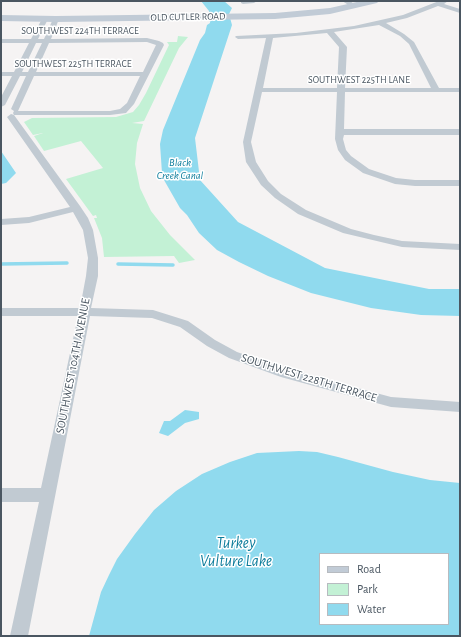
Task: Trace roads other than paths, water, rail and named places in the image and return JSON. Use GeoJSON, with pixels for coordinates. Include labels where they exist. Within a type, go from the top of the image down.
{"type":"FeatureCollection","features":[{"type":"Feature","properties":{"kind":"street"},"geometry":{"type":"LineString","coordinates":[[243,2],[254,1]]}},
{"type":"Feature","properties":{"kind":"street"},"geometry":{"type":"LineString","coordinates":[[345,1],[356,4]]}},
{"type":"Feature","properties":{"kind":"street","name":"OLD CUTLER ROAD"},"geometry":{"type":"LineString","coordinates":[[1,18],[56,19],[237,17],[308,13],[374,1]]}},
{"type":"Feature","properties":{"kind":"street"},"geometry":{"type":"LineString","coordinates":[[238,37],[329,31],[381,23],[411,15],[442,2],[460,11]]}},
{"type":"Feature","properties":{"kind":"street"},"geometry":{"type":"LineString","coordinates":[[1,105],[45,19]]}},
{"type":"Feature","properties":{"kind":"street"},"geometry":{"type":"LineString","coordinates":[[56,19],[31,74],[9,113],[110,113],[125,110],[130,104],[146,74]]}},
{"type":"Feature","properties":{"kind":"street"},"geometry":{"type":"LineString","coordinates":[[381,23],[399,33],[412,43],[436,90]]}},
{"type":"Feature","properties":{"kind":"street"},"geometry":{"type":"LineString","coordinates":[[329,31],[343,47],[339,132],[342,150],[348,158],[356,165],[379,176],[405,182],[460,183]]}},
{"type":"Feature","properties":{"kind":"street"},"geometry":{"type":"LineString","coordinates":[[270,36],[247,135],[247,145],[251,162],[264,183],[284,200],[318,220],[362,235],[409,244],[460,247]]}},
{"type":"Feature","properties":{"kind":"street","name":"SOUTHWEST 224TH TERRACE"},"geometry":{"type":"LineString","coordinates":[[1,41],[147,40],[158,43],[160,46],[146,74]]}},
{"type":"Feature","properties":{"kind":"street","name":"SOUTHWEST 225TH TERRACE"},"geometry":{"type":"LineString","coordinates":[[1,74],[146,74]]}},
{"type":"Feature","properties":{"kind":"street","name":"SOUTHWEST 225TH LANE"},"geometry":{"type":"LineString","coordinates":[[258,90],[460,90]]}},
{"type":"Feature","properties":{"kind":"street","name":"SOUTHWEST 104TH AVENUE"},"geometry":{"type":"LineString","coordinates":[[9,113],[83,218],[88,230],[93,258],[92,276],[19,636]]}},
{"type":"Feature","properties":{"kind":"street"},"geometry":{"type":"LineString","coordinates":[[339,132],[460,132]]}},
{"type":"Feature","properties":{"kind":"street"},"geometry":{"type":"LineString","coordinates":[[1,222],[29,220],[76,208]]}},
{"type":"Feature","properties":{"kind":"street","name":"SOUTHWEST 228TH TERRACE"},"geometry":{"type":"LineString","coordinates":[[1,312],[140,313],[167,318],[184,324],[211,343],[233,355],[281,372],[391,402],[460,407]]}},
{"type":"Feature","properties":{"kind":"street"},"geometry":{"type":"LineString","coordinates":[[1,495],[48,495]]}},
{"type":"Feature","properties":{"kind":"water","name":"Black Creek Canal"},"geometry":{"type":"Polygon","coordinates":[[[201,1],[224,1],[232,8],[229,14],[232,25],[195,138],[200,180],[238,222],[325,268],[429,289],[460,289],[460,316],[421,315],[371,308],[311,293],[268,276],[239,262],[217,250],[199,233],[187,215],[180,208],[164,180],[162,173],[160,144],[163,130],[200,40],[205,33],[207,25],[210,23],[209,11],[201,1]]]}},
{"type":"Feature","properties":{"kind":"water"},"geometry":{"type":"Polygon","coordinates":[[[1,151],[16,173],[6,183],[1,184],[1,151]]]}},
{"type":"Feature","properties":{"kind":"water"},"geometry":{"type":"Polygon","coordinates":[[[185,410],[199,412],[199,419],[185,423],[168,436],[159,433],[164,421],[170,421],[185,410]]]}},
{"type":"Feature","properties":{"kind":"water","name":"Turkey Vulture Lake"},"geometry":{"type":"Polygon","coordinates":[[[299,451],[317,452],[393,472],[430,480],[460,483],[460,636],[89,636],[101,592],[117,559],[154,510],[176,491],[202,474],[230,462],[257,453],[299,451]]]}},
{"type":"Feature","properties":{"kind":"waterway"},"geometry":{"type":"LineString","coordinates":[[1,264],[67,263]]}},
{"type":"Feature","properties":{"kind":"waterway"},"geometry":{"type":"LineString","coordinates":[[118,264],[173,265]]}}]}
